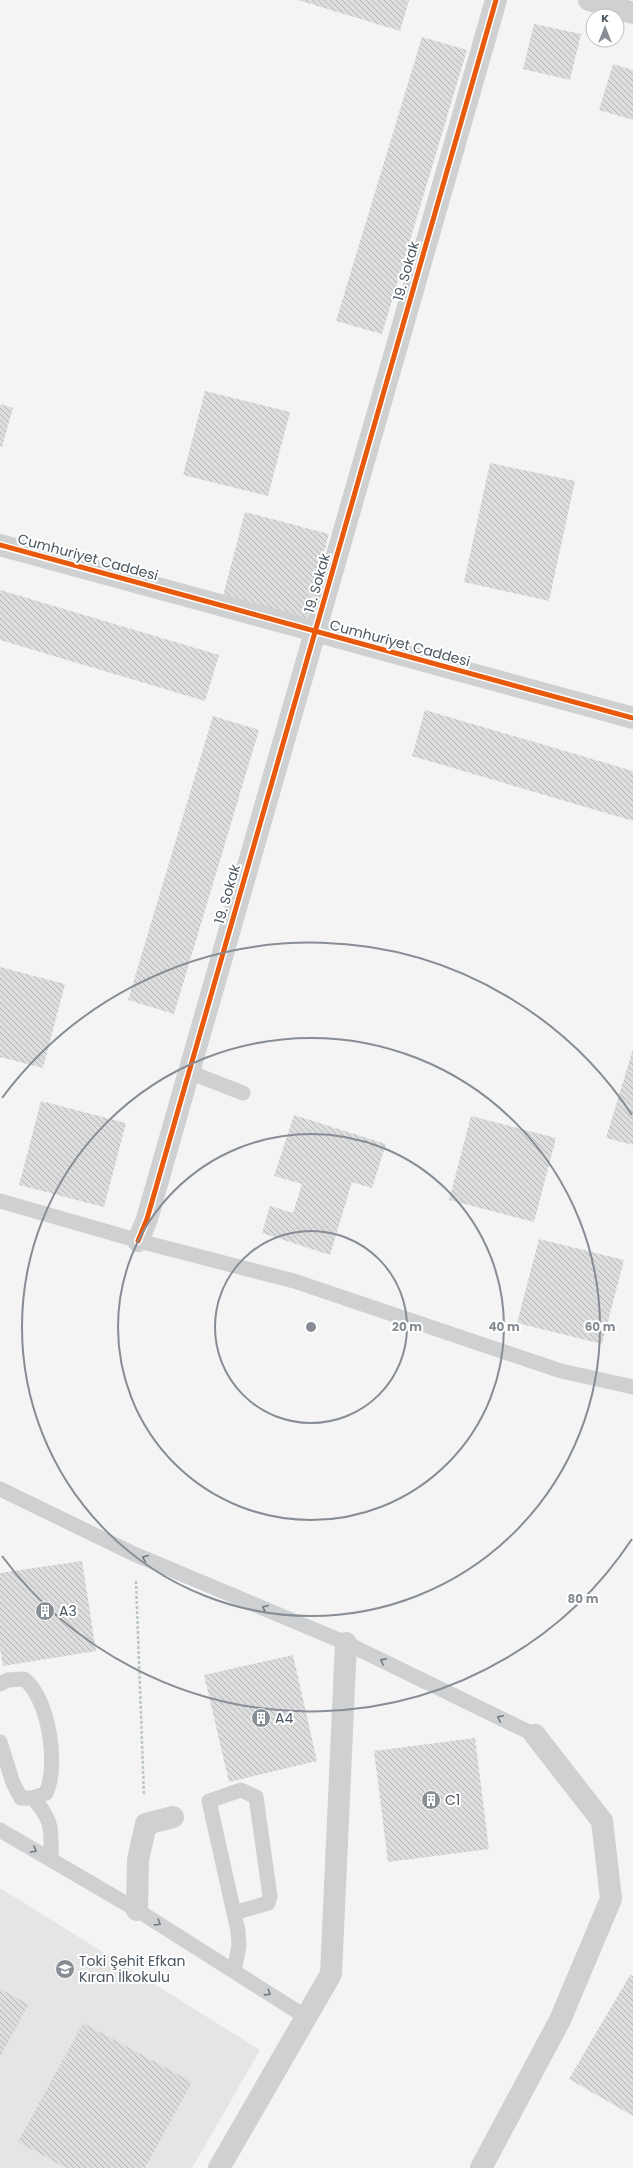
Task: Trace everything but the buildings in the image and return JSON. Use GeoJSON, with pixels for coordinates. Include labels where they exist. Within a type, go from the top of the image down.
{"type":"FeatureCollection","features":[{"type":"Feature","properties":{"kind":"street","name":"19. Sokak"},"geometry":{"type":"LineString","coordinates":[[138,1241],[147,1219],[496,0]]}},
{"type":"Feature","properties":{"kind":"street"},"geometry":{"type":"LineString","coordinates":[[589,0],[633,13]]}},
{"type":"Feature","properties":{"kind":"street","name":"Cumhuriyet Caddesi"},"geometry":{"type":"LineString","coordinates":[[0,545],[633,718]]}},
{"type":"Feature","properties":{"kind":"street"},"geometry":{"type":"LineString","coordinates":[[219,2168],[331,1974],[346,1642]]}},
{"type":"Feature","properties":{"kind":"street"},"geometry":{"type":"LineString","coordinates":[[481,2168],[560,2020],[611,1899],[602,1821],[535,1735]]}},
{"type":"Feature","properties":{"kind":"street"},"geometry":{"type":"LineString","coordinates":[[137,1910],[138,1860],[146,1824],[172,1817]]}},
{"type":"Feature","properties":{"kind":"lane"},"geometry":{"type":"LineString","coordinates":[[189,1072],[243,1093]]}},
{"type":"Feature","properties":{"kind":"lane"},"geometry":{"type":"LineString","coordinates":[[0,1201],[138,1241],[294,1281],[561,1371],[633,1387]]}},
{"type":"Feature","properties":{"kind":"lane"},"geometry":{"type":"LineString","coordinates":[[0,1489],[134,1554],[346,1642],[535,1735]]}},
{"type":"Feature","properties":{"kind":"lane"},"geometry":{"type":"LineString","coordinates":[[0,1684],[8,1680],[24,1679],[32,1685],[47,1723],[51,1756],[49,1786],[46,1793],[33,1798],[22,1798],[13,1783],[0,1742]]}},
{"type":"Feature","properties":{"kind":"lane"},"geometry":{"type":"LineString","coordinates":[[234,1913],[268,1903],[270,1896],[256,1797],[241,1790],[208,1801],[234,1913],[239,1946],[234,1971]]}},
{"type":"Feature","properties":{"kind":"lane"},"geometry":{"type":"LineString","coordinates":[[33,1798],[49,1820],[51,1832],[51,1860]]}},
{"type":"Feature","properties":{"kind":"lane"},"geometry":{"type":"LineString","coordinates":[[0,1830],[137,1910],[306,2017]]}},
{"type":"Feature","properties":{"kind":"path"},"geometry":{"type":"LineString","coordinates":[[134,1554],[146,1824]]}},
{"type":"Feature","properties":{"kind":"shaded area","name":"Toki Şehit Efkan Kıran İlkokulu"},"geometry":{"type":"Polygon","coordinates":[[[0,1888],[260,2050],[192,2168],[0,2168],[0,1888]]]}},
{"type":"Feature","properties":{"kind":"cycle path"},"geometry":{"type":"LineString","coordinates":[[138,1241],[147,1219],[496,0]]}},
{"type":"Feature","properties":{"kind":"cycle path"},"geometry":{"type":"LineString","coordinates":[[0,545],[633,718]]}},
{"type":"Feature","properties":{"kind":"place","name":"A3"},"geometry":{"type":"Point","coordinates":[45,1611]}},
{"type":"Feature","properties":{"kind":"place","name":"A4"},"geometry":{"type":"Point","coordinates":[261,1718]}},
{"type":"Feature","properties":{"kind":"place","name":"C1"},"geometry":{"type":"Point","coordinates":[431,1800]}},
{"type":"Feature","properties":{"kind":"place","name":"Toki Şehit Efkan Kıran İlkokulu"},"geometry":{"type":"Point","coordinates":[65,1969]}}]}
